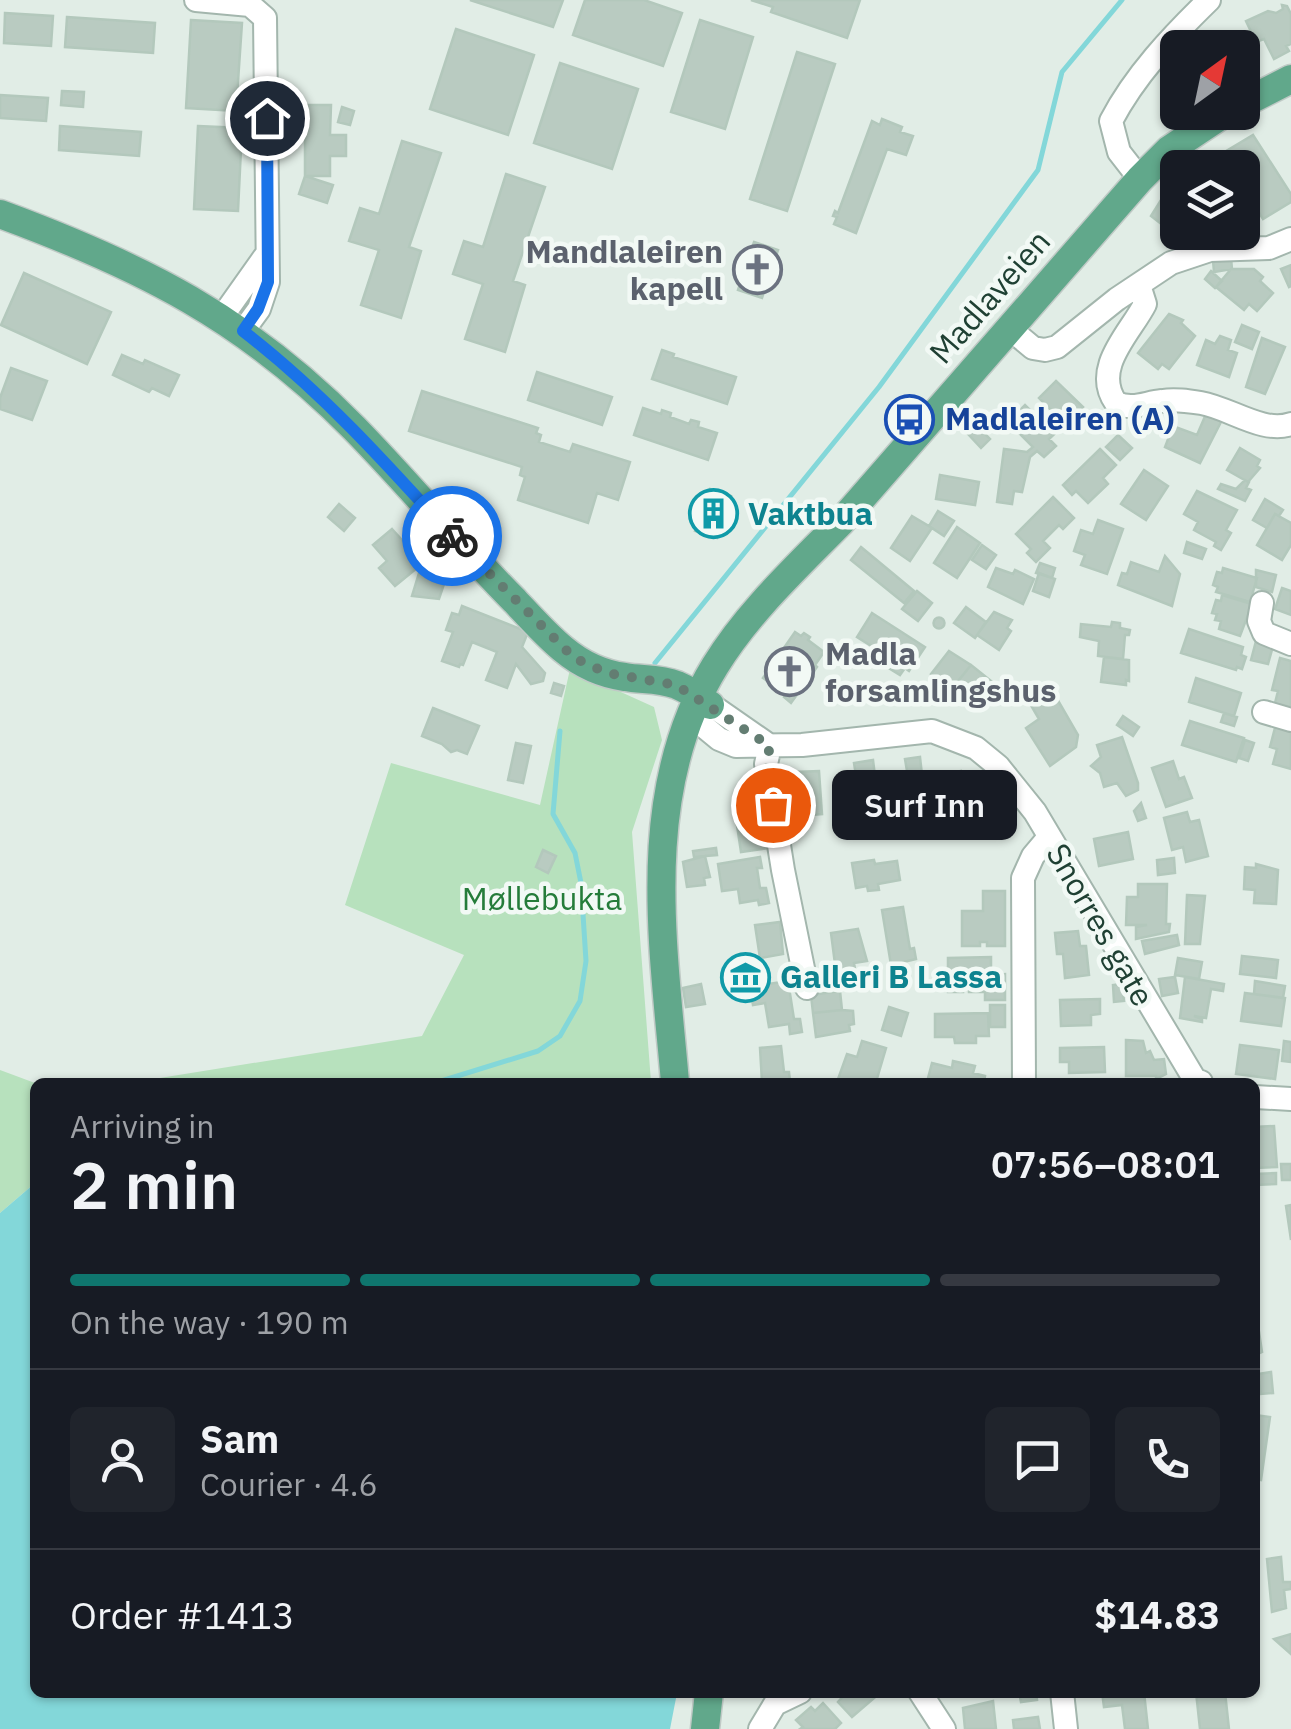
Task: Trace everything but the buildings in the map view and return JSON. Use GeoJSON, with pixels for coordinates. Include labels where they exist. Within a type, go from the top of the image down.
{"type":"FeatureCollection","features":[{"type":"Feature","properties":{"kind":"main road"},"geometry":{"type":"LineString","coordinates":[[1260,95],[1291,80]]}},
{"type":"Feature","properties":{"kind":"main road","name":"Madlaveien"},"geometry":{"type":"LineString","coordinates":[[675,1078],[661,872],[666,799],[717,662],[809,550],[820,543],[1140,179],[1169,150],[1199,130]]}},
{"type":"Feature","properties":{"kind":"main road"},"geometry":{"type":"LineString","coordinates":[[0,214],[119,260],[232,324],[293,370],[354,428],[472,558],[560,647],[590,667],[627,678],[656,679],[700,710]]}},
{"type":"Feature","properties":{"kind":"main road"},"geometry":{"type":"LineString","coordinates":[[705,1729],[708,1698]]}},
{"type":"Feature","properties":{"kind":"street"},"geometry":{"type":"LineString","coordinates":[[196,0],[273,9],[266,255],[232,324]]}},
{"type":"Feature","properties":{"kind":"street"},"geometry":{"type":"LineString","coordinates":[[1140,179],[1120,152],[1111,121],[1125,94],[1210,0]]}},
{"type":"Feature","properties":{"kind":"street"},"geometry":{"type":"LineString","coordinates":[[1010,328],[1033,348],[1058,348],[1171,263],[1210,250],[1269,248],[1291,238]]}},
{"type":"Feature","properties":{"kind":"street"},"geometry":{"type":"LineString","coordinates":[[1139,285],[1146,304],[1114,353],[1110,371],[1108,386],[1116,403],[1130,408],[1185,400],[1277,428],[1291,424]]}},
{"type":"Feature","properties":{"kind":"street"},"geometry":{"type":"LineString","coordinates":[[1262,603],[1259,621],[1264,633],[1291,644]]}},
{"type":"Feature","properties":{"kind":"street","name":"Snorres gate"},"geometry":{"type":"LineString","coordinates":[[700,710],[719,739],[736,746],[932,731],[976,748],[1019,789],[1076,876],[1194,1078]]}},
{"type":"Feature","properties":{"kind":"street"},"geometry":{"type":"LineString","coordinates":[[1264,712],[1291,720]]}},
{"type":"Feature","properties":{"kind":"street"},"geometry":{"type":"LineString","coordinates":[[770,746],[766,764],[782,870],[808,988]]}},
{"type":"Feature","properties":{"kind":"street"},"geometry":{"type":"LineString","coordinates":[[1024,1078],[1023,878],[1032,856],[1049,838]]}},
{"type":"Feature","properties":{"kind":"street"},"geometry":{"type":"LineString","coordinates":[[1260,1097],[1291,1099]]}},
{"type":"Feature","properties":{"kind":"street"},"geometry":{"type":"LineString","coordinates":[[760,1729],[775,1704],[788,1698]]}},
{"type":"Feature","properties":{"kind":"street"},"geometry":{"type":"LineString","coordinates":[[924,1698],[942,1728]]}},
{"type":"Feature","properties":{"kind":"street"},"geometry":{"type":"LineString","coordinates":[[1063,1698],[1066,1729]]}},
{"type":"Feature","properties":{"kind":"green space","name":"Møllebukta"},"geometry":{"type":"Polygon","coordinates":[[[570,669],[654,707],[662,740],[632,832],[651,1078],[160,1078],[422,1036],[464,955],[345,905],[391,763],[540,805],[570,669]]]}},
{"type":"Feature","properties":{"kind":"green space"},"geometry":{"type":"Polygon","coordinates":[[[0,1070],[30,1081],[30,1187],[0,1213],[0,1070]]]}},
{"type":"Feature","properties":{"kind":"water"},"geometry":{"type":"Polygon","coordinates":[[[30,1187],[30,1698],[676,1698],[670,1729],[0,1729],[0,1213],[30,1187]]]}},
{"type":"Feature","properties":{"kind":"waterway"},"geometry":{"type":"LineString","coordinates":[[655,663],[879,387],[1038,170],[1062,72],[1122,0]]}},
{"type":"Feature","properties":{"kind":"waterway"},"geometry":{"type":"LineString","coordinates":[[451,1078],[538,1051],[560,1036],[580,1001],[586,961],[581,883],[575,853],[553,814],[560,731]]}},
{"type":"Feature","properties":{"kind":"way so far"},"geometry":{"type":"LineString","coordinates":[[452,536],[574,658],[607,673],[676,685],[770,746],[766,764],[773,805]]}},
{"type":"Feature","properties":{"kind":"place","name":"Mandlaleiren kapell"},"geometry":{"type":"Point","coordinates":[758,270]}},
{"type":"Feature","properties":{"kind":"place","name":"Madlaleiren (A)"},"geometry":{"type":"Point","coordinates":[910,419]}},
{"type":"Feature","properties":{"kind":"place","name":"Vaktbua"},"geometry":{"type":"Point","coordinates":[713,514]}},
{"type":"Feature","properties":{"kind":"place","name":"Madla forsamlingshus"},"geometry":{"type":"Point","coordinates":[790,672]}},
{"type":"Feature","properties":{"kind":"place","name":"Surf Inn"},"geometry":{"type":"Point","coordinates":[773,805]}},
{"type":"Feature","properties":{"kind":"place","name":"Galleri B Lassa"},"geometry":{"type":"Point","coordinates":[745,977]}},
{"type":"Feature","properties":{"kind":"route"},"geometry":{"type":"LineString","coordinates":[[267,118],[268,282],[258,309],[243,331],[293,370],[354,428],[452,536]]}}]}
